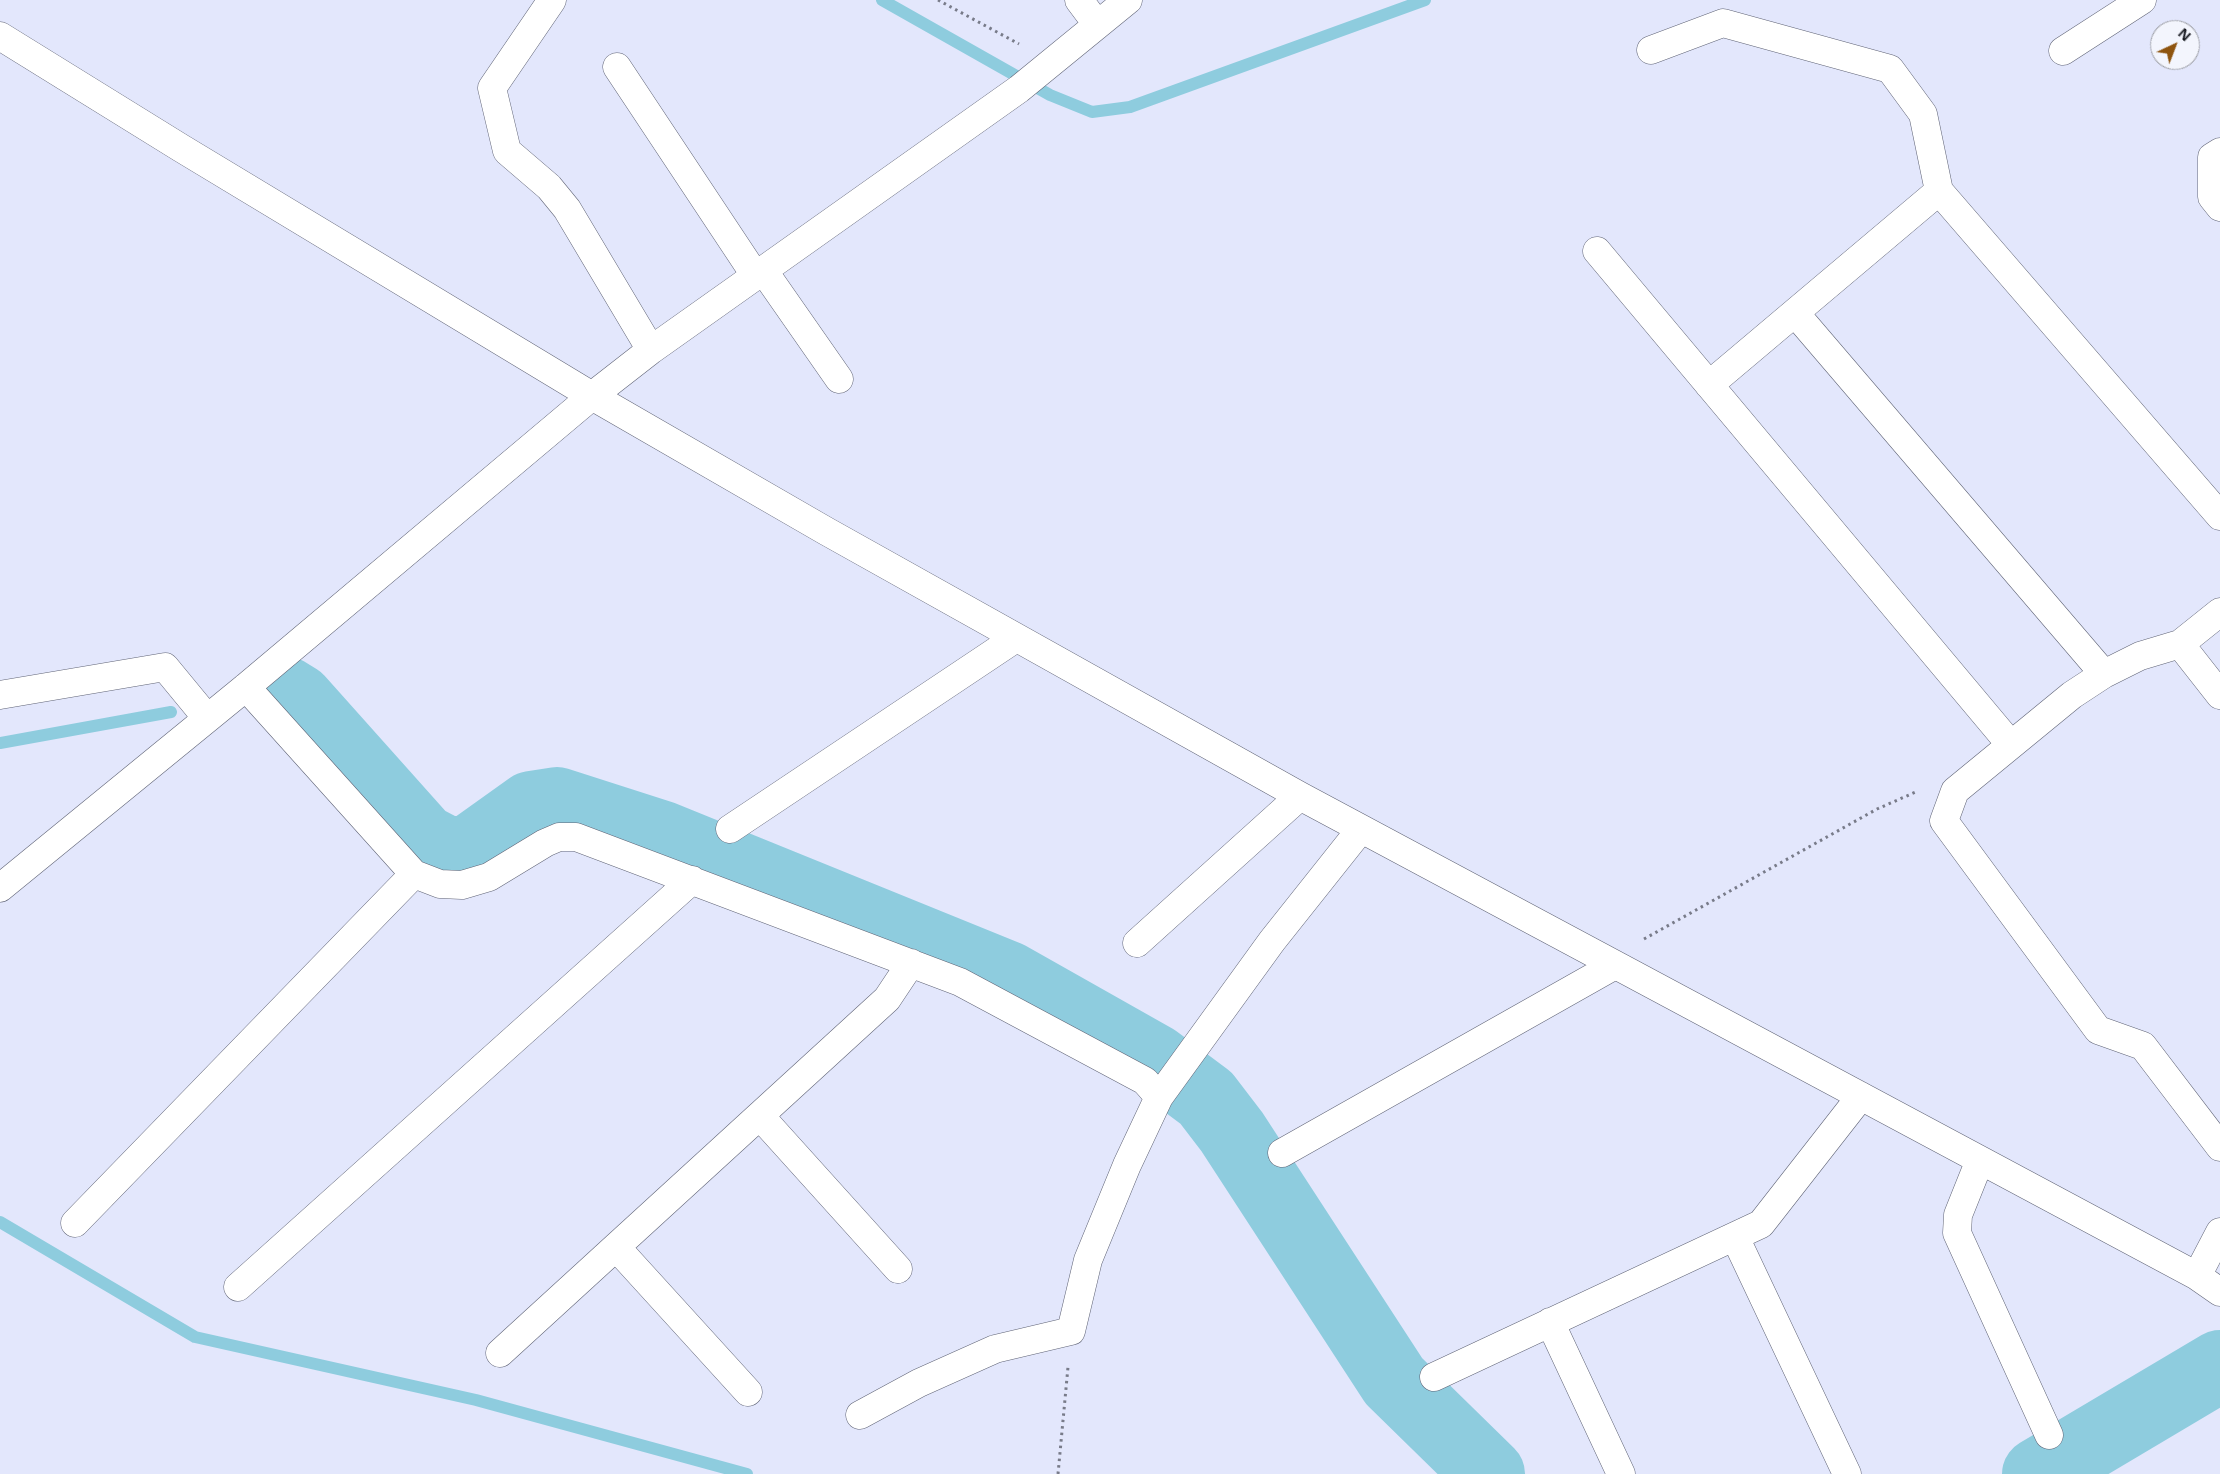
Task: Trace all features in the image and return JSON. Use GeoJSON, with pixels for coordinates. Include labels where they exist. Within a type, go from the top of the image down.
{"type":"FeatureCollection","features":[{"type":"Feature","properties":{"kind":"street"},"geometry":{"type":"LineString","coordinates":[[552,0],[492,88],[507,151],[549,186],[567,209],[651,350]]}},
{"type":"Feature","properties":{"kind":"street"},"geometry":{"type":"LineString","coordinates":[[1080,0],[1097,24]]}},
{"type":"Feature","properties":{"kind":"street"},"geometry":{"type":"LineString","coordinates":[[0,888],[246,687],[592,396],[651,350],[759,272],[1019,88],[1128,0]]}},
{"type":"Feature","properties":{"kind":"street"},"geometry":{"type":"LineString","coordinates":[[2062,51],[2142,0]]}},
{"type":"Feature","properties":{"kind":"street"},"geometry":{"type":"LineString","coordinates":[[1651,50],[1723,23],[1890,69],[1923,114],[1939,191],[2220,516]]}},
{"type":"Feature","properties":{"kind":"street"},"geometry":{"type":"LineString","coordinates":[[0,36],[189,153],[592,396],[826,531],[1300,796],[2197,1276],[2220,1292]]}},
{"type":"Feature","properties":{"kind":"street"},"geometry":{"type":"LineString","coordinates":[[617,67],[759,272],[839,379]]}},
{"type":"Feature","properties":{"kind":"street"},"geometry":{"type":"LineString","coordinates":[[2220,152],[2212,157],[2212,197],[2220,207]]}},
{"type":"Feature","properties":{"kind":"street"},"geometry":{"type":"LineString","coordinates":[[1709,385],[1939,191]]}},
{"type":"Feature","properties":{"kind":"street"},"geometry":{"type":"LineString","coordinates":[[1597,251],[2011,745]]}},
{"type":"Feature","properties":{"kind":"street"},"geometry":{"type":"LineString","coordinates":[[1795,313],[2104,674]]}},
{"type":"Feature","properties":{"kind":"street"},"geometry":{"type":"LineString","coordinates":[[2220,612],[2180,644],[2140,656],[2104,674],[2072,695],[1955,791],[1944,821],[2098,1030],[2143,1046],[2220,1147]]}},
{"type":"Feature","properties":{"kind":"street"},"geometry":{"type":"LineString","coordinates":[[730,829],[1016,638]]}},
{"type":"Feature","properties":{"kind":"street"},"geometry":{"type":"LineString","coordinates":[[2180,644],[2220,695]]}},
{"type":"Feature","properties":{"kind":"street"},"geometry":{"type":"LineString","coordinates":[[0,695],[166,667],[207,718]]}},
{"type":"Feature","properties":{"kind":"street"},"geometry":{"type":"LineString","coordinates":[[246,687],[414,874],[440,884],[462,884],[489,877],[545,843],[559,837],[576,837],[960,982],[1144,1082],[1165,1090]]}},
{"type":"Feature","properties":{"kind":"street"},"geometry":{"type":"LineString","coordinates":[[1137,943],[1300,796]]}},
{"type":"Feature","properties":{"kind":"street"},"geometry":{"type":"LineString","coordinates":[[860,1415],[918,1383],[995,1349],[1071,1331],[1088,1260],[1127,1165],[1165,1090],[1272,941],[1361,828]]}},
{"type":"Feature","properties":{"kind":"street"},"geometry":{"type":"LineString","coordinates":[[75,1223],[414,874]]}},
{"type":"Feature","properties":{"kind":"street"},"geometry":{"type":"LineString","coordinates":[[238,1288],[692,880]]}},
{"type":"Feature","properties":{"kind":"street"},"geometry":{"type":"LineString","coordinates":[[500,1353],[887,999],[911,963]]}},
{"type":"Feature","properties":{"kind":"street"},"geometry":{"type":"LineString","coordinates":[[1282,1152],[1611,963]]}},
{"type":"Feature","properties":{"kind":"street"},"geometry":{"type":"LineString","coordinates":[[1434,1377],[1761,1224],[1861,1096]]}},
{"type":"Feature","properties":{"kind":"street"},"geometry":{"type":"LineString","coordinates":[[760,1116],[898,1269]]}},
{"type":"Feature","properties":{"kind":"street"},"geometry":{"type":"LineString","coordinates":[[1980,1160],[1958,1215],[1957,1233],[2049,1435]]}},
{"type":"Feature","properties":{"kind":"street"},"geometry":{"type":"LineString","coordinates":[[2197,1276],[2220,1232]]}},
{"type":"Feature","properties":{"kind":"street"},"geometry":{"type":"LineString","coordinates":[[1735,1237],[1847,1474]]}},
{"type":"Feature","properties":{"kind":"street"},"geometry":{"type":"LineString","coordinates":[[616,1247],[748,1392]]}},
{"type":"Feature","properties":{"kind":"street"},"geometry":{"type":"LineString","coordinates":[[1550,1322],[1621,1474]]}},
{"type":"Feature","properties":{"kind":"path"},"geometry":{"type":"LineString","coordinates":[[938,0],[1048,65]]}},
{"type":"Feature","properties":{"kind":"path"},"geometry":{"type":"LineString","coordinates":[[1611,963],[1877,808],[1922,789],[1955,791]]}},
{"type":"Feature","properties":{"kind":"path"},"geometry":{"type":"LineString","coordinates":[[1058,1474],[1071,1331]]}},
{"type":"Feature","properties":{"kind":"waterway"},"geometry":{"type":"LineString","coordinates":[[882,0],[1050,95],[1092,112],[1130,107],[1425,0]]}},
{"type":"Feature","properties":{"kind":"waterway"},"geometry":{"type":"LineString","coordinates":[[285,692],[298,700],[423,840],[446,852],[468,852],[531,807],[557,803],[663,837],[1008,977],[1155,1060],[1206,1098],[1232,1132],[1394,1381],[1489,1474]]}},
{"type":"Feature","properties":{"kind":"waterway"},"geometry":{"type":"LineString","coordinates":[[0,743],[171,712]]}},
{"type":"Feature","properties":{"kind":"waterway"},"geometry":{"type":"LineString","coordinates":[[0,1222],[195,1337],[476,1400],[747,1474]]}},
{"type":"Feature","properties":{"kind":"waterway"},"geometry":{"type":"LineString","coordinates":[[2038,1474],[2220,1366]]}}]}
